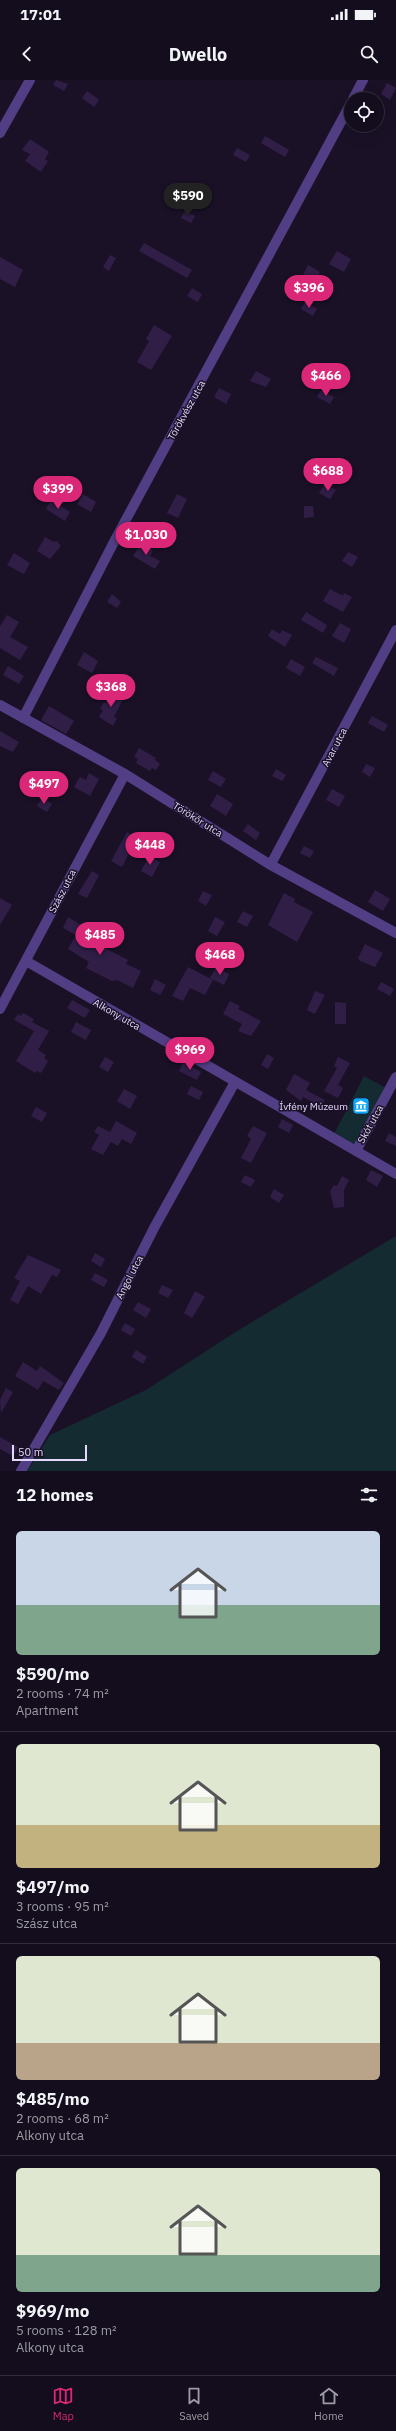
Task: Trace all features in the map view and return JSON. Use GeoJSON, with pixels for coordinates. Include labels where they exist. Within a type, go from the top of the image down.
{"type":"FeatureCollection","features":[{"type":"Feature","properties":{"kind":"street"},"geometry":{"type":"LineString","coordinates":[[0,133],[30,80]]}},
{"type":"Feature","properties":{"kind":"street"},"geometry":{"type":"LineString","coordinates":[[357,92],[363,80]]}},
{"type":"Feature","properties":{"kind":"street","name":"Törökvész utca"},"geometry":{"type":"LineString","coordinates":[[23,718],[116,538],[344,116]]}},
{"type":"Feature","properties":{"kind":"street","name":"Avar utca"},"geometry":{"type":"LineString","coordinates":[[271,864],[396,630]]}},
{"type":"Feature","properties":{"kind":"street","name":"Törökőr utca"},"geometry":{"type":"LineString","coordinates":[[0,705],[125,774],[271,864],[396,933]]}},
{"type":"Feature","properties":{"kind":"street","name":"Szász utca"},"geometry":{"type":"LineString","coordinates":[[0,1009],[125,774]]}},
{"type":"Feature","properties":{"kind":"street","name":"Alkony utca"},"geometry":{"type":"LineString","coordinates":[[26,961],[396,1174]]}},
{"type":"Feature","properties":{"kind":"street","name":"Skót utca"},"geometry":{"type":"LineString","coordinates":[[356,1151],[396,1077]]}},
{"type":"Feature","properties":{"kind":"street","name":"Angol utca"},"geometry":{"type":"LineString","coordinates":[[20,1471],[101,1333],[154,1228],[235,1082]]}},
{"type":"Feature","properties":{"kind":"green space"},"geometry":{"type":"Polygon","coordinates":[[[364,1076],[386,1088],[356,1143],[352,1144],[334,1134],[364,1076]]]}},
{"type":"Feature","properties":{"kind":"green space"},"geometry":{"type":"Polygon","coordinates":[[[396,1236],[396,1471],[27,1471],[50,1435],[146,1390],[237,1331],[396,1236]]]}},
{"type":"Feature","properties":{"kind":"building"},"geometry":{"type":"Polygon","coordinates":[[[56,80],[68,84],[64,91],[53,85],[56,80]]]}},
{"type":"Feature","properties":{"kind":"building"},"geometry":{"type":"Polygon","coordinates":[[[387,83],[396,88],[390,100],[384,96],[384,92],[382,92],[387,83]]]}},
{"type":"Feature","properties":{"kind":"building"},"geometry":{"type":"Polygon","coordinates":[[[87,91],[99,100],[94,107],[82,98],[87,91]]]}},
{"type":"Feature","properties":{"kind":"building"},"geometry":{"type":"Polygon","coordinates":[[[265,136],[289,150],[285,157],[261,143],[265,136]]]}},
{"type":"Feature","properties":{"kind":"building"},"geometry":{"type":"Polygon","coordinates":[[[30,139],[49,152],[45,159],[48,161],[41,172],[25,161],[30,154],[22,150],[30,139]]]}},
{"type":"Feature","properties":{"kind":"building"},"geometry":{"type":"Polygon","coordinates":[[[237,148],[250,155],[246,162],[233,155],[237,148]]]}},
{"type":"Feature","properties":{"kind":"building"},"geometry":{"type":"Polygon","coordinates":[[[185,211],[195,216],[191,223],[181,218],[185,211]]]}},
{"type":"Feature","properties":{"kind":"building"},"geometry":{"type":"Polygon","coordinates":[[[144,243],[192,270],[187,278],[139,251],[144,243]]]}},
{"type":"Feature","properties":{"kind":"building"},"geometry":{"type":"Polygon","coordinates":[[[337,251],[351,259],[344,272],[329,264],[337,251]]]}},
{"type":"Feature","properties":{"kind":"building"},"geometry":{"type":"Polygon","coordinates":[[[110,255],[116,258],[109,271],[103,267],[110,255]]]}},
{"type":"Feature","properties":{"kind":"building"},"geometry":{"type":"Polygon","coordinates":[[[0,257],[23,270],[15,287],[0,279],[0,257]]]}},
{"type":"Feature","properties":{"kind":"building"},"geometry":{"type":"Polygon","coordinates":[[[308,265],[320,272],[315,282],[303,275],[308,265]]]}},
{"type":"Feature","properties":{"kind":"building"},"geometry":{"type":"Polygon","coordinates":[[[192,288],[202,294],[198,302],[187,296],[192,288]]]}},
{"type":"Feature","properties":{"kind":"building"},"geometry":{"type":"Polygon","coordinates":[[[305,302],[317,309],[313,316],[301,309],[305,302]]]}},
{"type":"Feature","properties":{"kind":"building"},"geometry":{"type":"Polygon","coordinates":[[[154,325],[172,336],[151,370],[137,362],[149,341],[146,339],[154,325]]]}},
{"type":"Feature","properties":{"kind":"building"},"geometry":{"type":"Polygon","coordinates":[[[256,371],[271,379],[266,387],[250,381],[256,371]]]}},
{"type":"Feature","properties":{"kind":"building"},"geometry":{"type":"Polygon","coordinates":[[[219,388],[231,394],[226,404],[214,397],[219,388]]]}},
{"type":"Feature","properties":{"kind":"building"},"geometry":{"type":"Polygon","coordinates":[[[321,390],[334,397],[330,404],[317,397],[321,390]]]}},
{"type":"Feature","properties":{"kind":"building"},"geometry":{"type":"Polygon","coordinates":[[[325,484],[336,490],[330,499],[319,493],[325,484]]]}},
{"type":"Feature","properties":{"kind":"building"},"geometry":{"type":"Polygon","coordinates":[[[83,494],[96,502],[91,512],[77,504],[83,494]]]}},
{"type":"Feature","properties":{"kind":"building"},"geometry":{"type":"Polygon","coordinates":[[[177,494],[187,499],[178,518],[167,513],[177,494]]]}},
{"type":"Feature","properties":{"kind":"building"},"geometry":{"type":"Polygon","coordinates":[[[51,500],[70,512],[65,521],[46,509],[51,500]]]}},
{"type":"Feature","properties":{"kind":"building"},"geometry":{"type":"Polygon","coordinates":[[[304,506],[313,506],[314,517],[304,518],[304,506]]]}},
{"type":"Feature","properties":{"kind":"building"},"geometry":{"type":"Polygon","coordinates":[[[45,537],[54,542],[57,541],[61,546],[50,559],[37,551],[45,537]]]}},
{"type":"Feature","properties":{"kind":"building"},"geometry":{"type":"Polygon","coordinates":[[[141,543],[153,550],[150,556],[160,561],[155,569],[133,556],[141,543]]]}},
{"type":"Feature","properties":{"kind":"building"},"geometry":{"type":"Polygon","coordinates":[[[348,552],[358,557],[352,567],[342,561],[348,552]]]}},
{"type":"Feature","properties":{"kind":"building"},"geometry":{"type":"Polygon","coordinates":[[[14,553],[30,563],[24,574],[7,565],[14,553]]]}},
{"type":"Feature","properties":{"kind":"building"},"geometry":{"type":"Polygon","coordinates":[[[330,589],[343,596],[344,593],[352,597],[343,612],[323,601],[330,589]]]}},
{"type":"Feature","properties":{"kind":"building"},"geometry":{"type":"Polygon","coordinates":[[[112,594],[121,602],[117,608],[107,602],[112,594]]]}},
{"type":"Feature","properties":{"kind":"building"},"geometry":{"type":"Polygon","coordinates":[[[306,612],[327,625],[323,633],[301,620],[306,612]]]}},
{"type":"Feature","properties":{"kind":"building"},"geometry":{"type":"Polygon","coordinates":[[[7,615],[19,622],[10,637],[28,647],[20,660],[0,648],[0,626],[7,615]]]}},
{"type":"Feature","properties":{"kind":"building"},"geometry":{"type":"Polygon","coordinates":[[[340,623],[351,629],[344,643],[332,636],[340,623]]]}},
{"type":"Feature","properties":{"kind":"building"},"geometry":{"type":"Polygon","coordinates":[[[272,629],[280,634],[282,630],[292,635],[285,647],[268,636],[272,629]]]}},
{"type":"Feature","properties":{"kind":"building"},"geometry":{"type":"Polygon","coordinates":[[[84,652],[98,661],[92,673],[77,665],[84,652]]]}},
{"type":"Feature","properties":{"kind":"building"},"geometry":{"type":"Polygon","coordinates":[[[316,657],[338,668],[334,676],[312,663],[316,657]]]}},
{"type":"Feature","properties":{"kind":"building"},"geometry":{"type":"Polygon","coordinates":[[[291,659],[305,667],[300,676],[286,668],[291,659]]]}},
{"type":"Feature","properties":{"kind":"building"},"geometry":{"type":"Polygon","coordinates":[[[8,666],[24,676],[19,684],[3,675],[8,666]]]}},
{"type":"Feature","properties":{"kind":"building"},"geometry":{"type":"Polygon","coordinates":[[[113,691],[124,697],[114,717],[117,718],[113,726],[99,717],[103,710],[100,709],[104,702],[106,703],[113,691]]]}},
{"type":"Feature","properties":{"kind":"building"},"geometry":{"type":"Polygon","coordinates":[[[49,706],[74,721],[66,734],[41,720],[49,706]]]}},
{"type":"Feature","properties":{"kind":"building"},"geometry":{"type":"Polygon","coordinates":[[[372,716],[388,725],[384,732],[368,723],[372,716]]]}},
{"type":"Feature","properties":{"kind":"building"},"geometry":{"type":"Polygon","coordinates":[[[0,731],[19,742],[13,752],[0,746],[0,731]]]}},
{"type":"Feature","properties":{"kind":"building"},"geometry":{"type":"Polygon","coordinates":[[[139,748],[156,758],[155,760],[160,764],[156,770],[152,768],[150,771],[136,763],[138,759],[134,757],[139,748]]]}},
{"type":"Feature","properties":{"kind":"building"},"geometry":{"type":"Polygon","coordinates":[[[366,764],[375,768],[370,777],[362,772],[366,764]]]}},
{"type":"Feature","properties":{"kind":"building"},"geometry":{"type":"Polygon","coordinates":[[[276,769],[286,775],[282,781],[272,776],[276,769]]]}},
{"type":"Feature","properties":{"kind":"building"},"geometry":{"type":"Polygon","coordinates":[[[213,771],[226,779],[221,787],[208,780],[213,771]]]}},
{"type":"Feature","properties":{"kind":"building"},"geometry":{"type":"Polygon","coordinates":[[[89,773],[99,779],[90,796],[74,787],[80,777],[86,780],[89,773]]]}},
{"type":"Feature","properties":{"kind":"building"},"geometry":{"type":"Polygon","coordinates":[[[332,789],[345,796],[339,807],[326,800],[332,789]]]}},
{"type":"Feature","properties":{"kind":"building"},"geometry":{"type":"Polygon","coordinates":[[[217,794],[233,804],[226,816],[210,806],[217,794]]]}},
{"type":"Feature","properties":{"kind":"building"},"geometry":{"type":"Polygon","coordinates":[[[42,798],[52,804],[47,812],[37,806],[42,798]]]}},
{"type":"Feature","properties":{"kind":"building"},"geometry":{"type":"Polygon","coordinates":[[[248,824],[260,833],[256,840],[243,831],[248,824]]]}},
{"type":"Feature","properties":{"kind":"building"},"geometry":{"type":"Polygon","coordinates":[[[127,832],[137,838],[122,867],[111,861],[127,832]]]}},
{"type":"Feature","properties":{"kind":"building"},"geometry":{"type":"Polygon","coordinates":[[[304,846],[314,851],[310,858],[300,853],[304,846]]]}},
{"type":"Feature","properties":{"kind":"building"},"geometry":{"type":"Polygon","coordinates":[[[149,856],[160,862],[152,877],[141,871],[149,856]]]}},
{"type":"Feature","properties":{"kind":"building"},"geometry":{"type":"Polygon","coordinates":[[[92,871],[99,875],[87,898],[78,894],[92,871]]]}},
{"type":"Feature","properties":{"kind":"building"},"geometry":{"type":"Polygon","coordinates":[[[375,890],[390,899],[383,911],[368,902],[375,890]]]}},
{"type":"Feature","properties":{"kind":"building"},"geometry":{"type":"Polygon","coordinates":[[[203,891],[212,895],[206,906],[198,901],[203,891]]]}},
{"type":"Feature","properties":{"kind":"building"},"geometry":{"type":"Polygon","coordinates":[[[284,893],[295,899],[294,902],[313,912],[297,942],[268,925],[284,893]]]}},
{"type":"Feature","properties":{"kind":"building"},"geometry":{"type":"Polygon","coordinates":[[[0,898],[12,905],[0,925],[0,898]]]}},
{"type":"Feature","properties":{"kind":"building"},"geometry":{"type":"Polygon","coordinates":[[[243,911],[253,916],[247,927],[237,922],[243,911]]]}},
{"type":"Feature","properties":{"kind":"building"},"geometry":{"type":"Polygon","coordinates":[[[68,917],[93,932],[88,939],[128,960],[126,964],[141,971],[133,988],[117,980],[112,981],[86,968],[89,962],[68,949],[76,935],[63,928],[68,917]]]}},
{"type":"Feature","properties":{"kind":"building"},"geometry":{"type":"Polygon","coordinates":[[[215,917],[225,922],[217,936],[208,931],[215,917]]]}},
{"type":"Feature","properties":{"kind":"building"},"geometry":{"type":"Polygon","coordinates":[[[365,944],[383,953],[375,967],[360,961],[358,958],[365,944]]]}},
{"type":"Feature","properties":{"kind":"building"},"geometry":{"type":"Polygon","coordinates":[[[188,967],[213,980],[205,995],[190,988],[183,1001],[172,996],[188,967]]]}},
{"type":"Feature","properties":{"kind":"building"},"geometry":{"type":"Polygon","coordinates":[[[216,967],[229,974],[224,985],[210,978],[216,967]]]}},
{"type":"Feature","properties":{"kind":"building"},"geometry":{"type":"Polygon","coordinates":[[[155,979],[166,985],[160,995],[150,990],[155,979]]]}},
{"type":"Feature","properties":{"kind":"building"},"geometry":{"type":"Polygon","coordinates":[[[381,982],[394,989],[390,996],[377,989],[381,982]]]}},
{"type":"Feature","properties":{"kind":"building"},"geometry":{"type":"Polygon","coordinates":[[[315,991],[325,995],[315,1014],[307,1010],[315,991]]]}},
{"type":"Feature","properties":{"kind":"building"},"geometry":{"type":"Polygon","coordinates":[[[72,1000],[90,1010],[85,1018],[67,1008],[72,1000]]]}},
{"type":"Feature","properties":{"kind":"building"},"geometry":{"type":"Polygon","coordinates":[[[230,1001],[240,1006],[238,1009],[261,1021],[251,1036],[238,1031],[242,1024],[223,1014],[230,1001]]]}},
{"type":"Feature","properties":{"kind":"building"},"geometry":{"type":"Polygon","coordinates":[[[335,1002],[346,1003],[346,1024],[335,1024],[335,1002]]]}},
{"type":"Feature","properties":{"kind":"building"},"geometry":{"type":"Polygon","coordinates":[[[23,1013],[34,1019],[32,1022],[49,1031],[38,1050],[46,1055],[44,1058],[48,1061],[41,1073],[37,1071],[35,1073],[16,1061],[34,1031],[14,1020],[18,1014],[21,1016],[23,1013]]]}},
{"type":"Feature","properties":{"kind":"building"},"geometry":{"type":"Polygon","coordinates":[[[76,1022],[91,1030],[86,1040],[71,1032],[76,1022]]]}},
{"type":"Feature","properties":{"kind":"building"},"geometry":{"type":"Polygon","coordinates":[[[267,1054],[274,1058],[268,1069],[261,1065],[267,1054]]]}},
{"type":"Feature","properties":{"kind":"building"},"geometry":{"type":"Polygon","coordinates":[[[105,1057],[114,1062],[108,1072],[99,1067],[105,1057]]]}},
{"type":"Feature","properties":{"kind":"building"},"geometry":{"type":"Polygon","coordinates":[[[338,1057],[350,1063],[338,1085],[343,1088],[338,1098],[324,1091],[337,1068],[334,1066],[338,1057]]]}},
{"type":"Feature","properties":{"kind":"building"},"geometry":{"type":"Polygon","coordinates":[[[183,1062],[201,1072],[197,1080],[179,1071],[183,1062]]]}},
{"type":"Feature","properties":{"kind":"building"},"geometry":{"type":"Polygon","coordinates":[[[294,1074],[310,1083],[306,1090],[325,1100],[321,1107],[303,1097],[301,1101],[286,1090],[294,1074]]]}},
{"type":"Feature","properties":{"kind":"building"},"geometry":{"type":"Polygon","coordinates":[[[191,1086],[203,1092],[199,1100],[187,1094],[191,1086]]]}},
{"type":"Feature","properties":{"kind":"building"},"geometry":{"type":"Polygon","coordinates":[[[124,1089],[137,1096],[130,1109],[117,1101],[124,1089]]]}},
{"type":"Feature","properties":{"kind":"building","name":"Ívfény Múzeum"},"geometry":{"type":"Polygon","coordinates":[[[369,1101],[370,1110],[354,1111],[353,1103],[369,1101]]]}},
{"type":"Feature","properties":{"kind":"building"},"geometry":{"type":"Polygon","coordinates":[[[36,1107],[47,1113],[42,1122],[31,1116],[36,1107]]]}},
{"type":"Feature","properties":{"kind":"building"},"geometry":{"type":"Polygon","coordinates":[[[282,1119],[293,1125],[289,1133],[278,1127],[282,1119]]]}},
{"type":"Feature","properties":{"kind":"building"},"geometry":{"type":"Polygon","coordinates":[[[116,1121],[137,1133],[131,1144],[122,1139],[118,1146],[111,1142],[103,1155],[91,1149],[99,1135],[94,1132],[98,1126],[110,1132],[116,1121]]]}},
{"type":"Feature","properties":{"kind":"building"},"geometry":{"type":"Polygon","coordinates":[[[253,1126],[267,1133],[251,1163],[241,1158],[251,1139],[247,1136],[253,1126]]]}},
{"type":"Feature","properties":{"kind":"building"},"geometry":{"type":"Polygon","coordinates":[[[389,1133],[396,1137],[396,1146],[385,1141],[389,1133]]]}},
{"type":"Feature","properties":{"kind":"building"},"geometry":{"type":"Polygon","coordinates":[[[371,1170],[383,1176],[377,1187],[366,1180],[371,1170]]]}},
{"type":"Feature","properties":{"kind":"building"},"geometry":{"type":"Polygon","coordinates":[[[245,1175],[255,1180],[251,1187],[241,1182],[245,1175]]]}},
{"type":"Feature","properties":{"kind":"building"},"geometry":{"type":"Polygon","coordinates":[[[342,1176],[349,1180],[344,1190],[344,1207],[334,1208],[330,1191],[334,1185],[337,1186],[342,1176]]]}},
{"type":"Feature","properties":{"kind":"building"},"geometry":{"type":"Polygon","coordinates":[[[274,1189],[284,1195],[279,1203],[270,1197],[274,1189]]]}},
{"type":"Feature","properties":{"kind":"building"},"geometry":{"type":"Polygon","coordinates":[[[95,1253],[105,1259],[101,1267],[91,1261],[95,1253]]]}},
{"type":"Feature","properties":{"kind":"building"},"geometry":{"type":"Polygon","coordinates":[[[28,1255],[61,1270],[57,1277],[52,1275],[41,1294],[28,1286],[18,1304],[10,1300],[20,1281],[14,1278],[28,1255]]]}},
{"type":"Feature","properties":{"kind":"building"},"geometry":{"type":"Polygon","coordinates":[[[95,1273],[108,1280],[104,1287],[91,1280],[95,1273]]]}},
{"type":"Feature","properties":{"kind":"building"},"geometry":{"type":"Polygon","coordinates":[[[162,1285],[173,1290],[168,1298],[158,1293],[162,1285]]]}},
{"type":"Feature","properties":{"kind":"building"},"geometry":{"type":"Polygon","coordinates":[[[195,1291],[205,1297],[192,1318],[184,1313],[195,1291]]]}},
{"type":"Feature","properties":{"kind":"building"},"geometry":{"type":"Polygon","coordinates":[[[138,1302],[151,1309],[146,1318],[133,1310],[138,1302]]]}},
{"type":"Feature","properties":{"kind":"building"},"geometry":{"type":"Polygon","coordinates":[[[125,1323],[135,1329],[131,1336],[121,1330],[125,1323]]]}},
{"type":"Feature","properties":{"kind":"building"},"geometry":{"type":"Polygon","coordinates":[[[136,1350],[147,1357],[143,1364],[132,1357],[136,1350]]]}},
{"type":"Feature","properties":{"kind":"building"},"geometry":{"type":"Polygon","coordinates":[[[23,1362],[37,1371],[40,1366],[64,1383],[59,1390],[43,1381],[38,1390],[15,1376],[23,1362]]]}},
{"type":"Feature","properties":{"kind":"building"},"geometry":{"type":"Polygon","coordinates":[[[6,1388],[13,1392],[1,1413],[0,1400],[6,1388]]]}},
{"type":"Feature","properties":{"kind":"building"},"geometry":{"type":"Polygon","coordinates":[[[0,1437],[18,1447],[13,1456],[0,1449],[0,1437]]]}},
{"type":"Feature","properties":{"kind":"place","name":"Ívfény Múzeum"},"geometry":{"type":"Point","coordinates":[361,1106]}}]}
